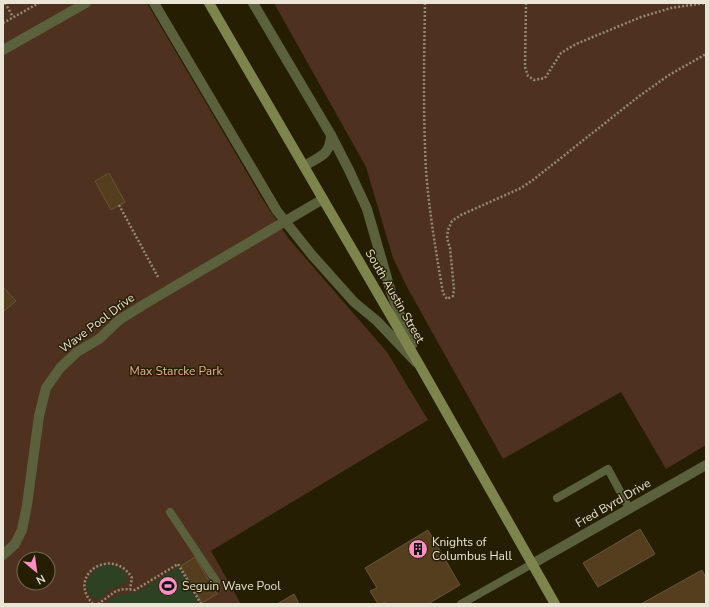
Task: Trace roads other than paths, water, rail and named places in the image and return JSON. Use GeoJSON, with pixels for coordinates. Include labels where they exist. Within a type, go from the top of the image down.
{"type":"FeatureCollection","features":[{"type":"Feature","properties":{"kind":"main road","name":"South Austin Street"},"geometry":{"type":"LineString","coordinates":[[209,3],[420,366],[555,604]]}},
{"type":"Feature","properties":{"kind":"street"},"geometry":{"type":"LineString","coordinates":[[3,50],[86,3]]}},
{"type":"Feature","properties":{"kind":"street"},"geometry":{"type":"LineString","coordinates":[[154,3],[270,201],[285,222],[312,256],[354,302],[377,321],[420,366]]}},
{"type":"Feature","properties":{"kind":"street"},"geometry":{"type":"LineString","coordinates":[[252,3],[331,135],[349,170],[366,209],[392,292],[420,366]]}},
{"type":"Feature","properties":{"kind":"street"},"geometry":{"type":"LineString","coordinates":[[304,166],[326,153],[330,145],[331,135]]}},
{"type":"Feature","properties":{"kind":"street","name":"Wave Pool Drive"},"geometry":{"type":"LineString","coordinates":[[3,555],[15,544],[22,530],[39,416],[46,388],[60,368],[77,352],[99,339],[119,320],[231,252],[323,199]]}},
{"type":"Feature","properties":{"kind":"street","name":"Fred Byrd Drive"},"geometry":{"type":"LineString","coordinates":[[532,564],[706,465]]}},
{"type":"Feature","properties":{"kind":"lane"},"geometry":{"type":"LineString","coordinates":[[557,498],[608,469],[629,508]]}},
{"type":"Feature","properties":{"kind":"lane"},"geometry":{"type":"LineString","coordinates":[[170,512],[216,581]]}},
{"type":"Feature","properties":{"kind":"lane"},"geometry":{"type":"LineString","coordinates":[[461,604],[532,564]]}},
{"type":"Feature","properties":{"kind":"place","name":"Knights of Columbus Hall"},"geometry":{"type":"Point","coordinates":[418,549]}},
{"type":"Feature","properties":{"kind":"place","name":"Seguin Wave Pool"},"geometry":{"type":"Point","coordinates":[168,586]}},
{"type":"Feature","properties":{"kind":"park label","name":"Max Starcke Park"},"geometry":{"type":"Point","coordinates":[176,371]}}]}
